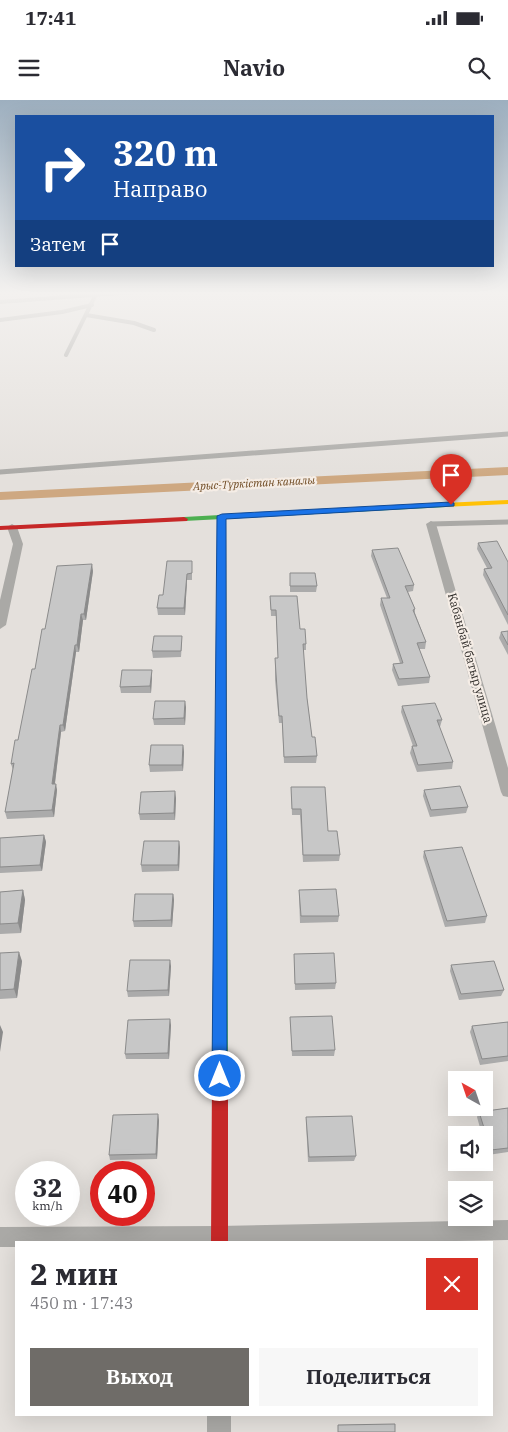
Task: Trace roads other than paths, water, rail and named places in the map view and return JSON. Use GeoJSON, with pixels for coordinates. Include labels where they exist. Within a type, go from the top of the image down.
{"type":"FeatureCollection","features":[{"type":"Feature","properties":{"kind":"main road"},"geometry":{"type":"LineString","coordinates":[[0,520],[508,494]]}},
{"type":"Feature","properties":{"kind":"main road"},"geometry":{"type":"LineString","coordinates":[[6,528],[508,502]]}},
{"type":"Feature","properties":{"kind":"main road"},"geometry":{"type":"LineString","coordinates":[[219,1239],[222,516]]}},
{"type":"Feature","properties":{"kind":"street","name":"Кабанбай батыр улица"},"geometry":{"type":"LineString","coordinates":[[431,524],[508,792]]}},
{"type":"Feature","properties":{"kind":"street"},"geometry":{"type":"LineString","coordinates":[[0,625],[18,544],[6,528]]}},
{"type":"Feature","properties":{"kind":"street"},"geometry":{"type":"LineString","coordinates":[[0,1237],[219,1239],[508,1230]]}},
{"type":"Feature","properties":{"kind":"street"},"geometry":{"type":"LineString","coordinates":[[219,1416],[219,1432]]}},
{"type":"Feature","properties":{"kind":"lane"},"geometry":{"type":"LineString","coordinates":[[0,472],[508,434]]}},
{"type":"Feature","properties":{"kind":"lane"},"geometry":{"type":"LineString","coordinates":[[431,524],[508,522]]}},
{"type":"Feature","properties":{"kind":"waterway","name":"Арыс-Түркістан каналы"},"geometry":{"type":"LineString","coordinates":[[0,496],[508,471]]}}]}
